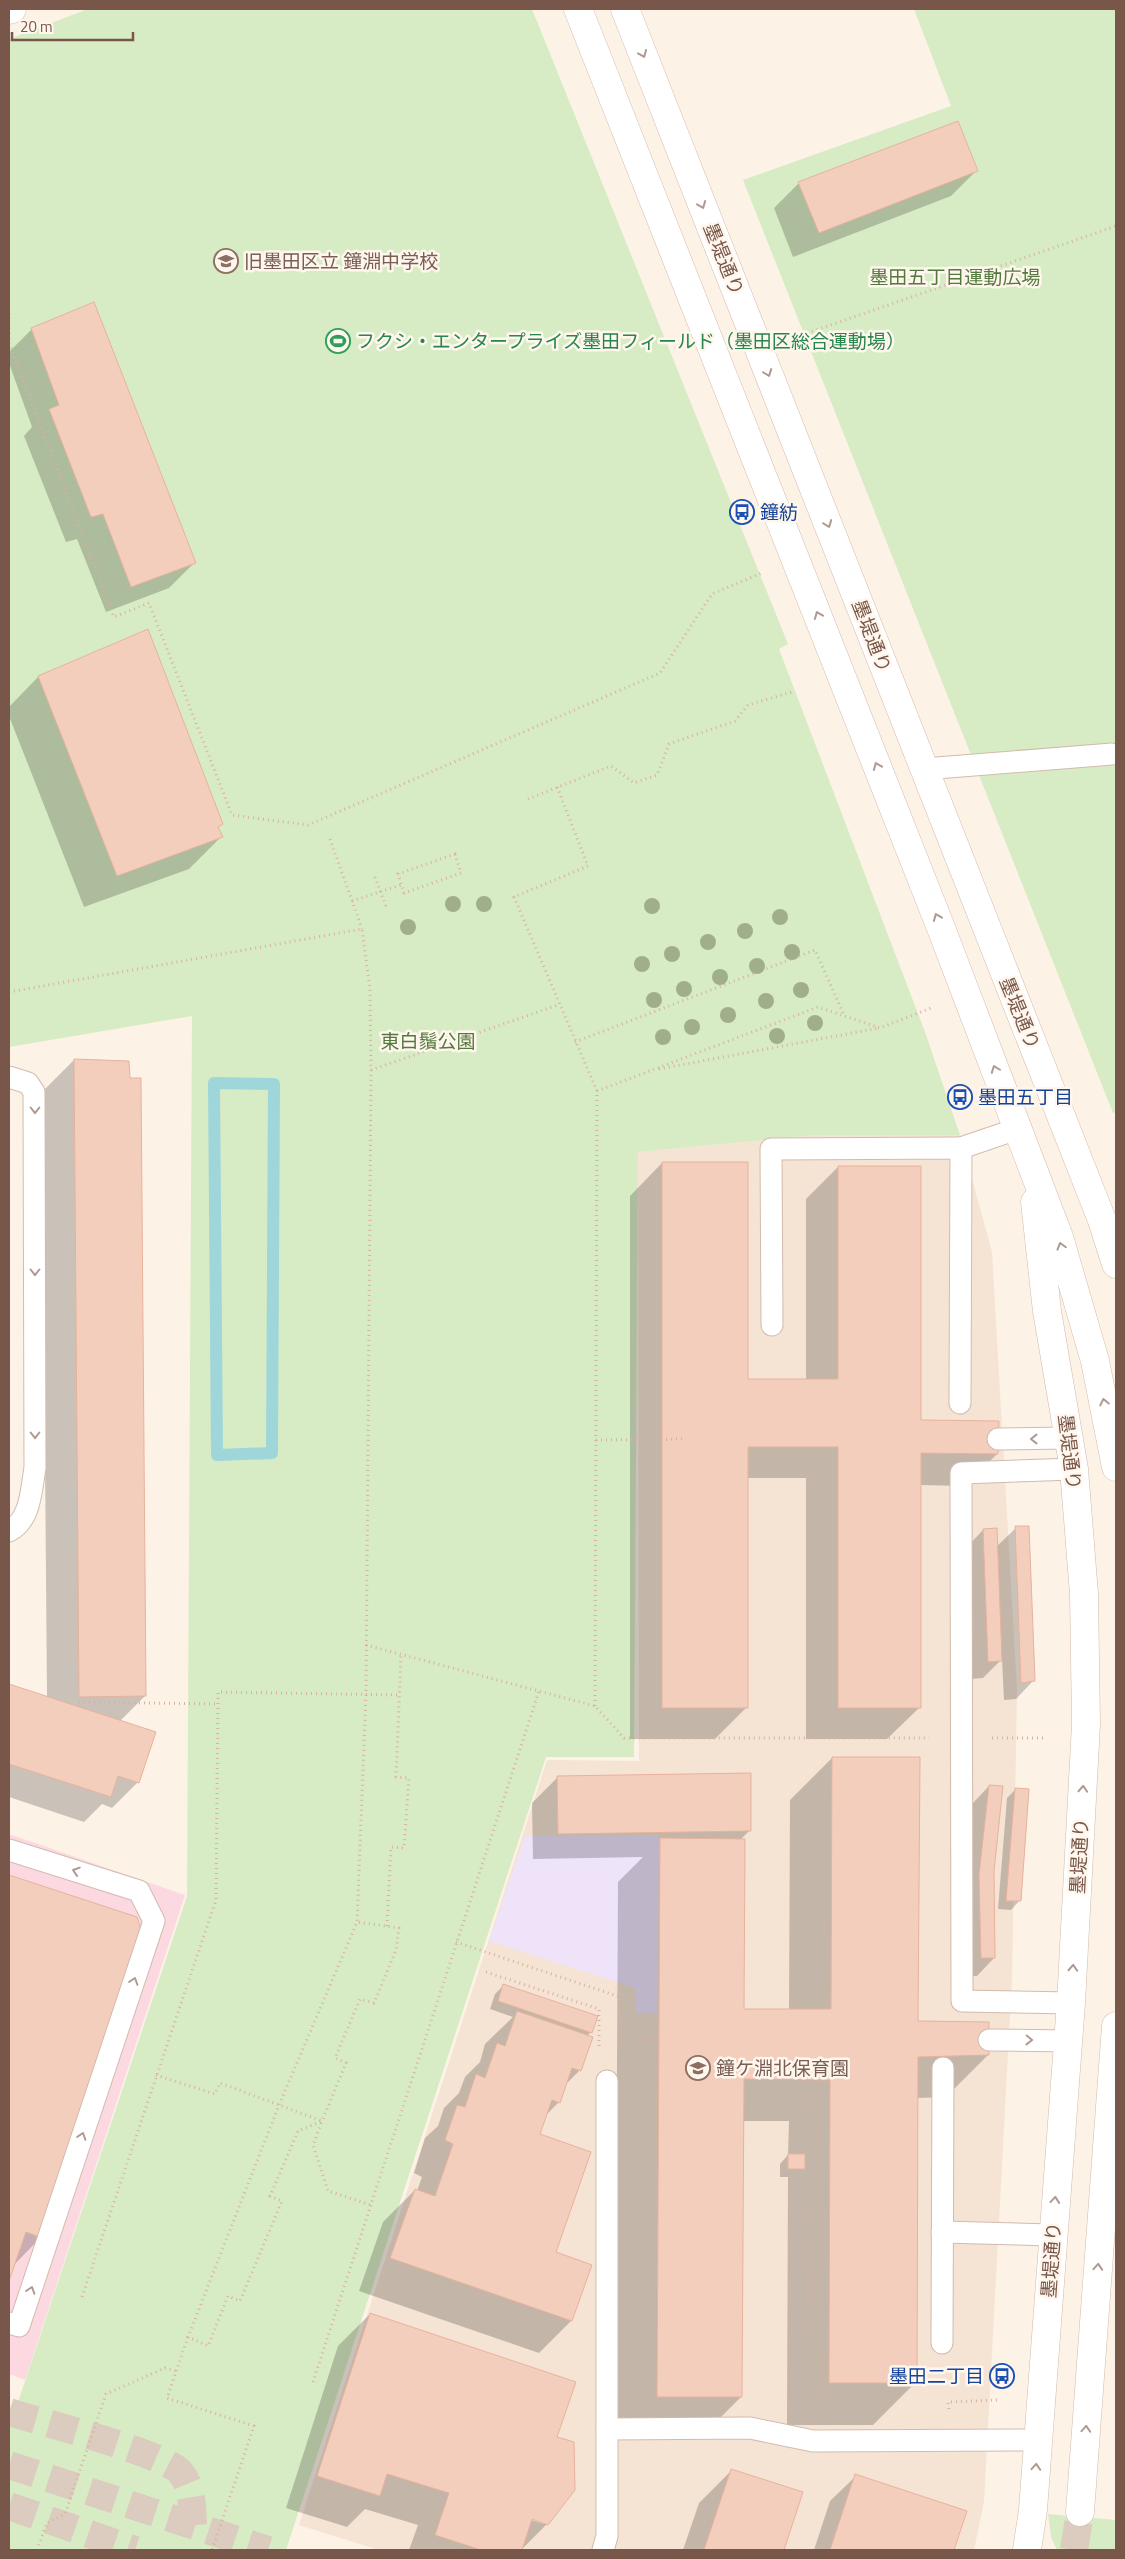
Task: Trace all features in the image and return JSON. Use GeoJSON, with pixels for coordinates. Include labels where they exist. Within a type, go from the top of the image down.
{"type":"FeatureCollection","features":[{"type":"Feature","properties":{"kind":"main road","name":"墨堤通り"},"geometry":{"type":"LineString","coordinates":[[578,9],[941,928],[1059,1237],[1096,1362],[1116,1467]]}},
{"type":"Feature","properties":{"kind":"main road","name":"墨堤通り"},"geometry":{"type":"LineString","coordinates":[[625,9],[1102,1220],[1116,1264]]}},
{"type":"Feature","properties":{"kind":"main road","name":"墨堤通り"},"geometry":{"type":"LineString","coordinates":[[1027,2550],[1038,2440],[1071,2003],[1086,1724],[1084,1594],[1074,1469],[1047,1311],[1030,1164]]}},
{"type":"Feature","properties":{"kind":"main road"},"geometry":{"type":"LineString","coordinates":[[1080,2512],[1116,2026]]}},
{"type":"Feature","properties":{"kind":"main road"},"geometry":{"type":"LineString","coordinates":[[1032,2510],[1034,2550]]}},
{"type":"Feature","properties":{"kind":"lane"},"geometry":{"type":"LineString","coordinates":[[924,769],[1112,754]]}},
{"type":"Feature","properties":{"kind":"lane"},"geometry":{"type":"LineString","coordinates":[[9,1077],[28,1083],[34,1092],[35,1409],[35,1468],[28,1509],[16,1528],[9,1531]]}},
{"type":"Feature","properties":{"kind":"lane"},"geometry":{"type":"LineString","coordinates":[[772,1324],[771,1149],[962,1148],[1017,1129]]}},
{"type":"Feature","properties":{"kind":"lane"},"geometry":{"type":"LineString","coordinates":[[960,1403],[962,1148]]}},
{"type":"Feature","properties":{"kind":"lane"},"geometry":{"type":"LineString","coordinates":[[998,1439],[1070,1438]]}},
{"type":"Feature","properties":{"kind":"lane"},"geometry":{"type":"LineString","coordinates":[[1071,2003],[962,2001],[961,1483],[962,1473],[1074,1469]]}},
{"type":"Feature","properties":{"kind":"lane"},"geometry":{"type":"LineString","coordinates":[[9,1850],[139,1891],[154,1921],[19,2326],[9,2323]]}},
{"type":"Feature","properties":{"kind":"lane"},"geometry":{"type":"LineString","coordinates":[[989,2040],[1068,2041]]}},
{"type":"Feature","properties":{"kind":"lane"},"geometry":{"type":"LineString","coordinates":[[942,2344],[943,2068]]}},
{"type":"Feature","properties":{"kind":"lane"},"geometry":{"type":"LineString","coordinates":[[603,2550],[607,2536],[607,2081]]}},
{"type":"Feature","properties":{"kind":"lane"},"geometry":{"type":"LineString","coordinates":[[942,2232],[1052,2235]]}},
{"type":"Feature","properties":{"kind":"lane"},"geometry":{"type":"LineString","coordinates":[[607,2429],[750,2428],[813,2441],[1038,2440]]}},
{"type":"Feature","properties":{"kind":"path"},"geometry":{"type":"LineString","coordinates":[[759,349],[1116,226]]}},
{"type":"Feature","properties":{"kind":"path"},"geometry":{"type":"LineString","coordinates":[[9,313],[9,342],[114,617],[149,603],[232,816],[308,825],[660,673],[712,594],[765,571]]}},
{"type":"Feature","properties":{"kind":"path"},"geometry":{"type":"LineString","coordinates":[[528,799],[612,766],[634,783],[657,774],[669,744],[735,721],[748,706],[795,691]]}},
{"type":"Feature","properties":{"kind":"path"},"geometry":{"type":"LineString","coordinates":[[557,787],[588,866],[514,897],[558,1005],[597,1091],[595,1706]]}},
{"type":"Feature","properties":{"kind":"path"},"geometry":{"type":"LineString","coordinates":[[212,2550],[254,2426],[167,2398],[188,2337],[280,2105],[357,1922],[366,1694],[370,989],[362,930],[330,839]]}},
{"type":"Feature","properties":{"kind":"path"},"geometry":{"type":"LineString","coordinates":[[455,854],[461,873],[404,893],[401,884],[398,874],[455,854]]}},
{"type":"Feature","properties":{"kind":"path"},"geometry":{"type":"LineString","coordinates":[[375,877],[387,909]]}},
{"type":"Feature","properties":{"kind":"path"},"geometry":{"type":"LineString","coordinates":[[352,901],[401,884]]}},
{"type":"Feature","properties":{"kind":"path"},"geometry":{"type":"LineString","coordinates":[[9,992],[362,930]]}},
{"type":"Feature","properties":{"kind":"path"},"geometry":{"type":"LineString","coordinates":[[575,1042],[815,950],[844,1015]]}},
{"type":"Feature","properties":{"kind":"path"},"geometry":{"type":"LineString","coordinates":[[371,1070],[558,1005]]}},
{"type":"Feature","properties":{"kind":"path"},"geometry":{"type":"LineString","coordinates":[[597,1091],[818,1007],[880,1028]]}},
{"type":"Feature","properties":{"kind":"path"},"geometry":{"type":"LineString","coordinates":[[650,1071],[880,1028],[931,1008]]}},
{"type":"Feature","properties":{"kind":"path"},"geometry":{"type":"LineString","coordinates":[[596,1440],[684,1439]]}},
{"type":"Feature","properties":{"kind":"path"},"geometry":{"type":"LineString","coordinates":[[366,1645],[595,1706],[624,1738],[908,1738]]}},
{"type":"Feature","properties":{"kind":"path"},"geometry":{"type":"LineString","coordinates":[[387,1926],[391,1847],[404,1848],[409,1778],[396,1777],[402,1655]]}},
{"type":"Feature","properties":{"kind":"path"},"geometry":{"type":"LineString","coordinates":[[82,2296],[216,1900],[218,1692],[400,1696]]}},
{"type":"Feature","properties":{"kind":"path"},"geometry":{"type":"LineString","coordinates":[[313,2382],[539,1692]]}},
{"type":"Feature","properties":{"kind":"path"},"geometry":{"type":"LineString","coordinates":[[79,1702],[218,1704]]}},
{"type":"Feature","properties":{"kind":"path"},"geometry":{"type":"LineString","coordinates":[[357,1922],[399,1928],[396,1950],[374,2003],[360,1999],[335,2058],[346,2063],[313,2145],[328,2190],[371,2205]]}},
{"type":"Feature","properties":{"kind":"path"},"geometry":{"type":"LineString","coordinates":[[456,1942],[620,1997],[620,2039],[658,2039]]}},
{"type":"Feature","properties":{"kind":"path"},"geometry":{"type":"LineString","coordinates":[[486,1972],[599,2009],[599,2064],[607,2081]]}},
{"type":"Feature","properties":{"kind":"path"},"geometry":{"type":"LineString","coordinates":[[156,2075],[215,2094],[220,2083],[322,2121]]}},
{"type":"Feature","properties":{"kind":"path"},"geometry":{"type":"LineString","coordinates":[[801,2086],[800,2107],[817,2107],[819,2198],[810,2199],[812,2343],[813,2352],[822,2352],[823,2384]]}},
{"type":"Feature","properties":{"kind":"path"},"geometry":{"type":"LineString","coordinates":[[188,2337],[208,2346],[228,2296],[240,2300],[282,2201],[270,2196],[298,2132],[322,2121]]}},
{"type":"Feature","properties":{"kind":"path"},"geometry":{"type":"LineString","coordinates":[[37,2550],[47,2522],[64,2514],[106,2394],[165,2368],[176,2371]]}},
{"type":"Feature","properties":{"kind":"path"},"geometry":{"type":"LineString","coordinates":[[948,2402],[998,2400]]}},
{"type":"Feature","properties":{"kind":"shaded area"},"geometry":{"type":"Polygon","coordinates":[[[817,1135],[960,1135],[992,1252],[1017,1689],[1012,1978],[984,2502],[974,2550],[379,2550],[299,2525],[547,1760],[639,1761],[638,1152],[817,1135]]]}},
{"type":"Feature","properties":{"kind":"shaded area"},"geometry":{"type":"Polygon","coordinates":[[[9,1834],[185,1895],[25,2380],[9,2374],[9,1834]]]}},
{"type":"Feature","properties":{"kind":"shaded area"},"geometry":{"type":"Polygon","coordinates":[[[659,1835],[657,2013],[636,2013],[635,1988],[489,1941],[525,1836],[659,1835]]]}},
{"type":"Feature","properties":{"kind":"green space","name":"東白鬚公園"},"geometry":{"type":"Polygon","coordinates":[[[88,9],[532,9],[788,644],[779,649],[925,1032],[960,1135],[817,1135],[638,1152],[634,1757],[546,1757],[286,2550],[9,2550],[9,2429],[187,1896],[192,1016],[9,1047],[9,39],[88,9]]]}},
{"type":"Feature","properties":{"kind":"green space","name":"墨田五丁目運動広場"},"geometry":{"type":"Polygon","coordinates":[[[914,9],[1116,9],[1116,1112],[1113,1113],[743,180],[951,106],[914,9]]]}},
{"type":"Feature","properties":{"kind":"green space"},"geometry":{"type":"Polygon","coordinates":[[[1048,2514],[1116,2520],[1116,2550],[1057,2550],[1051,2537],[1048,2514]]]}},
{"type":"Feature","properties":{"kind":"building"},"geometry":{"type":"Polygon","coordinates":[[[958,121],[978,171],[819,233],[798,182],[958,121]]]}},
{"type":"Feature","properties":{"kind":"building"},"geometry":{"type":"Polygon","coordinates":[[[94,302],[196,563],[131,587],[103,514],[91,517],[49,409],[59,405],[31,328],[94,302]]]}},
{"type":"Feature","properties":{"kind":"building"},"geometry":{"type":"Polygon","coordinates":[[[148,629],[223,824],[218,827],[223,837],[117,876],[38,676],[148,629]]]}},
{"type":"Feature","properties":{"kind":"building"},"geometry":{"type":"Polygon","coordinates":[[[74,1059],[129,1061],[130,1078],[141,1078],[146,1696],[79,1697],[74,1059]]]}},
{"type":"Feature","properties":{"kind":"building"},"geometry":{"type":"Polygon","coordinates":[[[662,1162],[748,1162],[748,1379],[838,1379],[838,1166],[921,1166],[921,1420],[999,1421],[998,1454],[921,1453],[921,1708],[838,1708],[838,1447],[748,1447],[748,1708],[662,1708],[662,1162]]]}},
{"type":"Feature","properties":{"kind":"building"},"geometry":{"type":"Polygon","coordinates":[[[1015,1526],[1029,1526],[1035,1681],[1021,1683],[1015,1526]]]}},
{"type":"Feature","properties":{"kind":"building"},"geometry":{"type":"Polygon","coordinates":[[[997,1528],[1002,1661],[988,1662],[983,1529],[997,1528]]]}},
{"type":"Feature","properties":{"kind":"building"},"geometry":{"type":"Polygon","coordinates":[[[9,1684],[156,1732],[139,1783],[118,1776],[111,1797],[9,1764],[9,1684]]]}},
{"type":"Feature","properties":{"kind":"building"},"geometry":{"type":"Polygon","coordinates":[[[832,1757],[920,1757],[918,2021],[989,2022],[989,2055],[918,2057],[917,2383],[829,2383],[830,2080],[744,2079],[742,2397],[657,2397],[660,1838],[745,1839],[744,2009],[831,2009],[832,1757]]]}},
{"type":"Feature","properties":{"kind":"building"},"geometry":{"type":"Polygon","coordinates":[[[751,1773],[751,1831],[558,1834],[557,1776],[751,1773]]]}},
{"type":"Feature","properties":{"kind":"building"},"geometry":{"type":"Polygon","coordinates":[[[989,1785],[1003,1786],[994,1871],[995,1958],[981,1958],[979,1875],[989,1785]]]}},
{"type":"Feature","properties":{"kind":"building"},"geometry":{"type":"Polygon","coordinates":[[[1015,1788],[1029,1789],[1021,1901],[1006,1901],[1015,1788]]]}},
{"type":"Feature","properties":{"kind":"building"},"geometry":{"type":"Polygon","coordinates":[[[9,1875],[137,1917],[142,1933],[42,2238],[26,2232],[9,2281],[9,1875]]]}},
{"type":"Feature","properties":{"kind":"building"},"geometry":{"type":"Polygon","coordinates":[[[503,1984],[598,2016],[592,2033],[498,2001],[503,1984]]]}},
{"type":"Feature","properties":{"kind":"building"},"geometry":{"type":"Polygon","coordinates":[[[517,2011],[593,2037],[581,2071],[572,2068],[560,2103],[552,2100],[540,2134],[591,2152],[556,2252],[592,2265],[572,2321],[390,2258],[415,2189],[435,2196],[453,2144],[445,2140],[457,2105],[465,2107],[476,2074],[485,2078],[497,2043],[505,2046],[517,2011]]]}},
{"type":"Feature","properties":{"kind":"building"},"geometry":{"type":"Polygon","coordinates":[[[788,2154],[805,2154],[805,2169],[788,2169],[788,2154]]]}},
{"type":"Feature","properties":{"kind":"building"},"geometry":{"type":"Polygon","coordinates":[[[370,2313],[576,2382],[557,2437],[574,2442],[575,2490],[548,2525],[532,2519],[522,2550],[481,2550],[435,2535],[449,2493],[387,2474],[380,2496],[317,2476],[370,2313]]]}},
{"type":"Feature","properties":{"kind":"building"},"geometry":{"type":"Polygon","coordinates":[[[731,2469],[803,2492],[784,2550],[704,2550],[731,2469]]]}},
{"type":"Feature","properties":{"kind":"building"},"geometry":{"type":"Polygon","coordinates":[[[855,2474],[967,2511],[954,2550],[830,2550],[855,2474]]]}},
{"type":"Feature","properties":{"kind":"waterway"},"geometry":{"type":"LineString","coordinates":[[214,1083],[274,1084],[272,1453],[217,1455],[214,1083]]}},
{"type":"Feature","properties":{"kind":"tunnel"},"geometry":{"type":"LineString","coordinates":[[9,2412],[128,2448],[152,2456],[170,2465],[181,2473],[188,2485],[193,2525]]}},
{"type":"Feature","properties":{"kind":"tunnel"},"geometry":{"type":"LineString","coordinates":[[9,2465],[268,2550]]}},
{"type":"Feature","properties":{"kind":"tunnel"},"geometry":{"type":"LineString","coordinates":[[9,2506],[135,2550]]}},
{"type":"Feature","properties":{"kind":"tunnel"},"geometry":{"type":"LineString","coordinates":[[1074,2550],[1080,2512]]}},
{"type":"Feature","properties":{"kind":"place","name":"旧墨田区立 鐘淵中学校"},"geometry":{"type":"Point","coordinates":[226,261]}},
{"type":"Feature","properties":{"kind":"place","name":"フクシ・エンタープライズ墨田フィールド（墨田区総合運動場）"},"geometry":{"type":"Point","coordinates":[338,341]}},
{"type":"Feature","properties":{"kind":"place","name":"鐘紡"},"geometry":{"type":"Point","coordinates":[742,512]}},
{"type":"Feature","properties":{"kind":"place","name":"墨田五丁目"},"geometry":{"type":"Point","coordinates":[960,1097]}},
{"type":"Feature","properties":{"kind":"place","name":"鐘ケ淵北保育園"},"geometry":{"type":"Point","coordinates":[698,2068]}},
{"type":"Feature","properties":{"kind":"place","name":"墨田二丁目"},"geometry":{"type":"Point","coordinates":[1002,2376]}}]}
